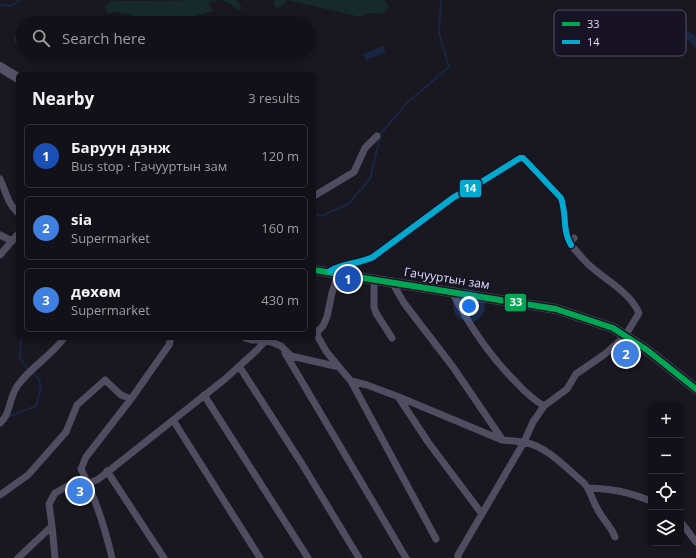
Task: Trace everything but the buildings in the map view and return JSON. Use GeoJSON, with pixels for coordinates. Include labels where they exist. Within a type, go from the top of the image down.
{"type":"FeatureCollection","features":[{"type":"Feature","properties":{"kind":"main road"},"geometry":{"type":"LineString","coordinates":[[0,67],[16,77]]}},
{"type":"Feature","properties":{"kind":"main road","name":"Гачууртын зам"},"geometry":{"type":"LineString","coordinates":[[316,270],[556,309],[613,328],[647,350],[696,389]]}},
{"type":"Feature","properties":{"kind":"street"},"geometry":{"type":"LineString","coordinates":[[316,195],[354,172],[365,148],[377,136]]}},
{"type":"Feature","properties":{"kind":"street"},"geometry":{"type":"LineString","coordinates":[[436,539],[351,381],[326,351],[317,334],[327,317],[332,292],[334,269],[365,261],[373,257],[454,197],[475,186],[520,158],[523,158],[561,198],[564,205],[565,230],[567,238],[573,242],[588,264],[611,282],[635,305],[639,313],[625,336],[605,354],[576,374],[567,389],[544,406],[533,422],[524,442],[458,555],[458,558]]}},
{"type":"Feature","properties":{"kind":"street"},"geometry":{"type":"LineString","coordinates":[[0,179],[8,200],[16,211]]}},
{"type":"Feature","properties":{"kind":"street"},"geometry":{"type":"LineString","coordinates":[[0,235],[12,242]]}},
{"type":"Feature","properties":{"kind":"street"},"geometry":{"type":"LineString","coordinates":[[0,255],[16,237]]}},
{"type":"Feature","properties":{"kind":"street"},"geometry":{"type":"LineString","coordinates":[[374,279],[374,307],[392,338]]}},
{"type":"Feature","properties":{"kind":"street"},"geometry":{"type":"LineString","coordinates":[[392,282],[404,303],[453,367],[502,440]]}},
{"type":"Feature","properties":{"kind":"street"},"geometry":{"type":"LineString","coordinates":[[452,292],[467,321],[495,361],[532,399],[544,406]]}},
{"type":"Feature","properties":{"kind":"street"},"geometry":{"type":"LineString","coordinates":[[0,423],[6,418],[12,396],[17,385],[57,348],[63,340]]}},
{"type":"Feature","properties":{"kind":"street"},"geometry":{"type":"LineString","coordinates":[[112,558],[106,532],[88,483],[80,469],[86,457],[131,399],[169,345],[170,340]]}},
{"type":"Feature","properties":{"kind":"street"},"geometry":{"type":"LineString","coordinates":[[55,558],[49,504],[56,492],[77,481],[82,480],[88,483],[97,480],[204,395],[239,366],[266,340]]}},
{"type":"Feature","properties":{"kind":"street"},"geometry":{"type":"LineString","coordinates":[[269,340],[281,346],[291,356],[339,367]]}},
{"type":"Feature","properties":{"kind":"street"},"geometry":{"type":"LineString","coordinates":[[281,346],[406,558]]}},
{"type":"Feature","properties":{"kind":"street"},"geometry":{"type":"LineString","coordinates":[[239,366],[302,464],[359,558]]}},
{"type":"Feature","properties":{"kind":"street"},"geometry":{"type":"LineString","coordinates":[[0,495],[28,475],[66,432],[77,406],[105,380],[121,395],[131,399]]}},
{"type":"Feature","properties":{"kind":"street"},"geometry":{"type":"LineString","coordinates":[[351,381],[367,385],[399,397],[502,440],[524,442],[536,446],[552,455],[589,488],[596,508],[615,537]]}},
{"type":"Feature","properties":{"kind":"street"},"geometry":{"type":"LineString","coordinates":[[204,395],[308,558]]}},
{"type":"Feature","properties":{"kind":"street"},"geometry":{"type":"LineString","coordinates":[[399,397],[428,442],[482,514]]}},
{"type":"Feature","properties":{"kind":"street"},"geometry":{"type":"LineString","coordinates":[[173,420],[260,558]]}},
{"type":"Feature","properties":{"kind":"street"},"geometry":{"type":"LineString","coordinates":[[107,471],[164,558]]}},
{"type":"Feature","properties":{"kind":"street"},"geometry":{"type":"LineString","coordinates":[[589,488],[631,493],[648,500]]}},
{"type":"Feature","properties":{"kind":"street"},"geometry":{"type":"LineString","coordinates":[[18,558],[52,526]]}},
{"type":"Feature","properties":{"kind":"street"},"geometry":{"type":"LineString","coordinates":[[684,526],[696,542]]}},
{"type":"Feature","properties":{"kind":"green space"},"geometry":{"type":"Polygon","coordinates":[[[113,0],[220,0],[210,2],[209,4],[213,11],[195,16],[132,16],[115,11],[108,14],[105,8],[107,4],[113,0]]]}},
{"type":"Feature","properties":{"kind":"green space"},"geometry":{"type":"Polygon","coordinates":[[[221,0],[237,0],[242,8],[239,11],[229,3],[221,0]]]}},
{"type":"Feature","properties":{"kind":"green space"},"geometry":{"type":"Polygon","coordinates":[[[275,0],[287,0],[281,7],[276,8],[273,3],[275,0]]]}},
{"type":"Feature","properties":{"kind":"green space"},"geometry":{"type":"Polygon","coordinates":[[[287,0],[380,0],[385,1],[389,7],[383,14],[367,13],[361,17],[287,0]]]}},
{"type":"Feature","properties":{"kind":"green space"},"geometry":{"type":"Polygon","coordinates":[[[16,34],[16,44],[15,43],[13,39],[16,34]]]}},
{"type":"Feature","properties":{"kind":"water"},"geometry":{"type":"Polygon","coordinates":[[[686,31],[696,37],[696,50],[692,43],[686,38],[686,31]]]}},
{"type":"Feature","properties":{"kind":"water"},"geometry":{"type":"Polygon","coordinates":[[[383,46],[386,52],[366,60],[363,54],[383,46]]]}},
{"type":"Feature","properties":{"kind":"waterway"},"geometry":{"type":"LineString","coordinates":[[0,5],[11,6],[20,0]]}},
{"type":"Feature","properties":{"kind":"waterway"},"geometry":{"type":"LineString","coordinates":[[316,215],[321,216],[348,204],[370,179],[381,133],[407,103],[449,67],[439,33],[441,0]]}},
{"type":"Feature","properties":{"kind":"waterway"},"geometry":{"type":"LineString","coordinates":[[21,340],[20,358],[28,370]]}},
{"type":"Feature","properties":{"kind":"waterway"},"geometry":{"type":"LineString","coordinates":[[7,417],[36,406],[40,392],[40,384],[39,380],[32,373]]}},
{"type":"Feature","properties":{"kind":"transit line","name":"14"},"geometry":{"type":"LineString","coordinates":[[330,271],[340,266],[373,257],[454,197],[475,186],[520,158],[523,158],[561,198],[564,210],[566,234],[571,245]]}},
{"type":"Feature","properties":{"kind":"transit line","name":"33"},"geometry":{"type":"LineString","coordinates":[[316,270],[556,309],[613,328],[647,350],[696,389]]}},
{"type":"Feature","properties":{"kind":"place","name":"Баруун дэнж"},"geometry":{"type":"Point","coordinates":[348,279]}},
{"type":"Feature","properties":{"kind":"place","name":"sia"},"geometry":{"type":"Point","coordinates":[626,354]}},
{"type":"Feature","properties":{"kind":"place","name":"дөхөм"},"geometry":{"type":"Point","coordinates":[80,491]}}]}
